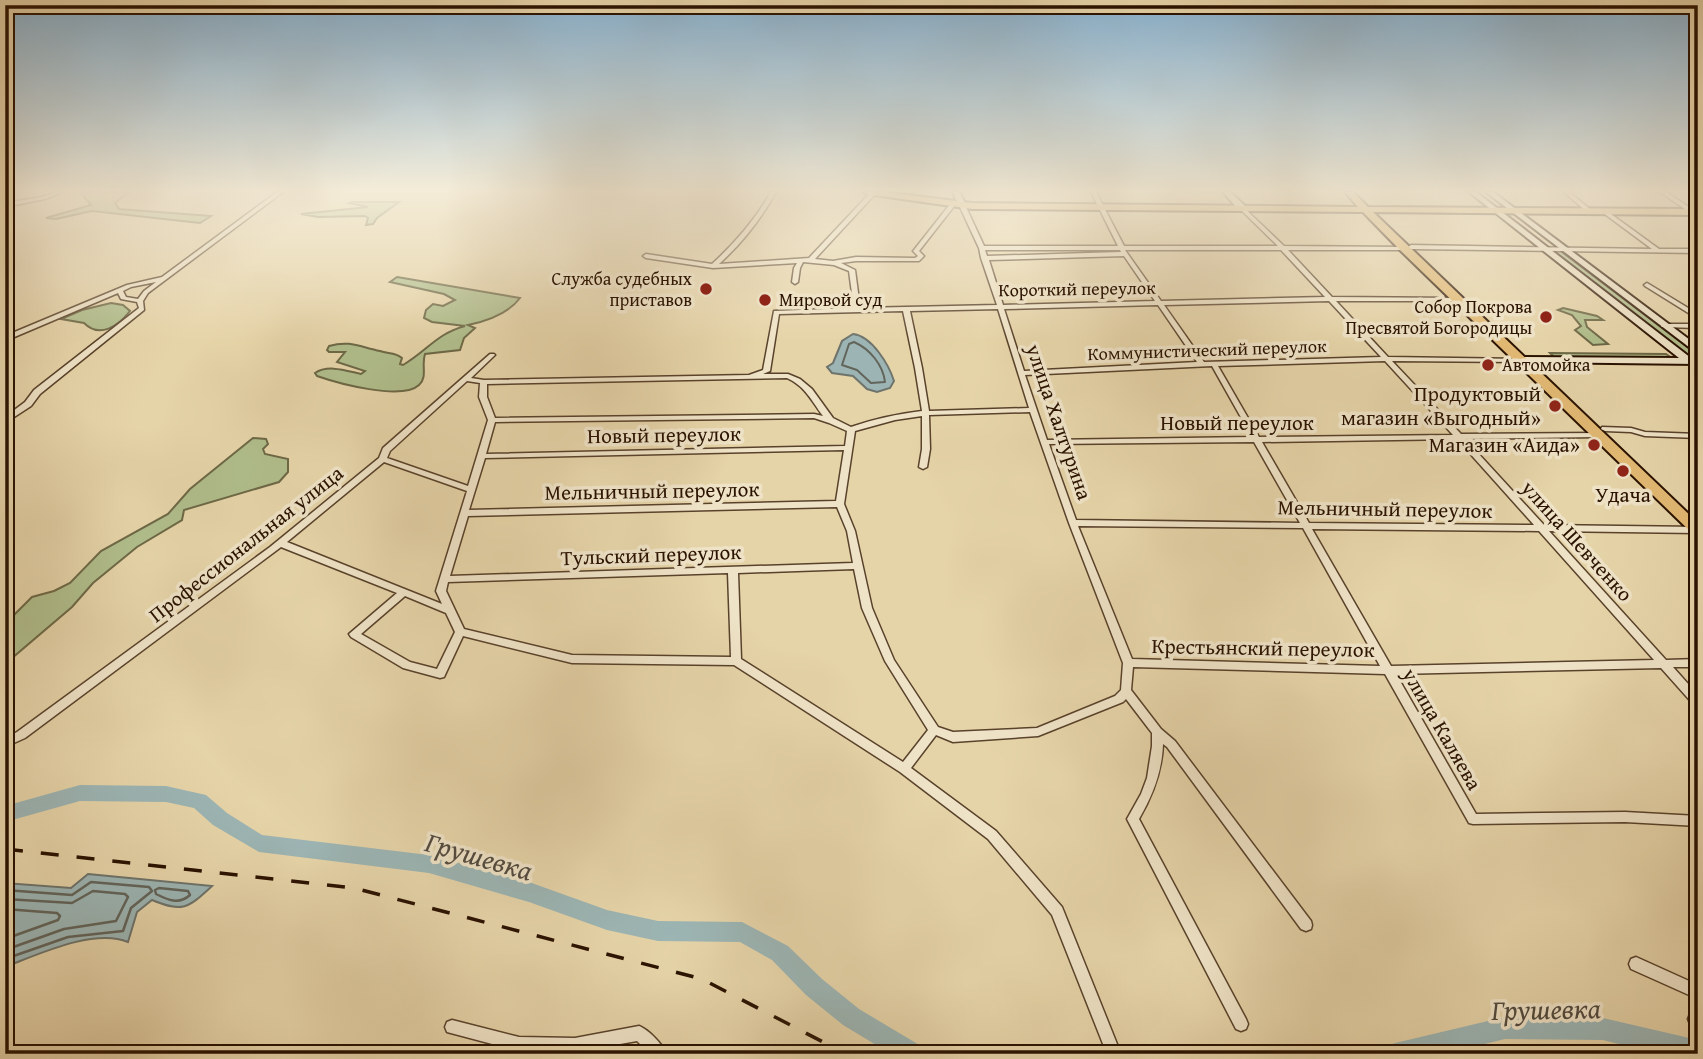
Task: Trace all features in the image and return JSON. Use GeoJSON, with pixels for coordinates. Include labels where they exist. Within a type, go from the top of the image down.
{"type":"FeatureCollection","features":[{"type":"Feature","properties":{"kind":"main road"},"geometry":{"type":"LineString","coordinates":[[1400,241],[1601,432],[1697,530]]}},
{"type":"Feature","properties":{"kind":"main road"},"geometry":{"type":"LineString","coordinates":[[1535,241],[1693,361]]}},
{"type":"Feature","properties":{"kind":"main road"},"geometry":{"type":"LineString","coordinates":[[1552,241],[1698,351]]}},
{"type":"Feature","properties":{"kind":"main road"},"geometry":{"type":"LineString","coordinates":[[1407,248],[1455,299],[1526,361]]}},
{"type":"Feature","properties":{"kind":"main road","name":"Коммунистический переулок"},"geometry":{"type":"LineString","coordinates":[[1526,361],[1693,361]]}},
{"type":"Feature","properties":{"kind":"main road"},"geometry":{"type":"LineString","coordinates":[[1601,432],[1698,517]]}},
{"type":"Feature","properties":{"kind":"street"},"geometry":{"type":"LineString","coordinates":[[5,421],[28,404],[37,392],[123,327],[142,309],[141,301],[146,292],[213,241]]}},
{"type":"Feature","properties":{"kind":"street"},"geometry":{"type":"LineString","coordinates":[[713,266],[741,241]]}},
{"type":"Feature","properties":{"kind":"street"},"geometry":{"type":"LineString","coordinates":[[811,260],[828,241]]}},
{"type":"Feature","properties":{"kind":"street"},"geometry":{"type":"LineString","coordinates":[[834,263],[856,259],[917,260],[920,256],[916,251],[922,241]]}},
{"type":"Feature","properties":{"kind":"street","name":"улица Халтурина"},"geometry":{"type":"LineString","coordinates":[[978,241],[1073,523],[1128,663]]}},
{"type":"Feature","properties":{"kind":"street"},"geometry":{"type":"LineString","coordinates":[[1119,241],[1202,364]]}},
{"type":"Feature","properties":{"kind":"street","name":"улица Шевченко"},"geometry":{"type":"LineString","coordinates":[[1276,241],[1461,439],[1698,702]]}},
{"type":"Feature","properties":{"kind":"street"},"geometry":{"type":"LineString","coordinates":[[1646,241],[1656,249]]}},
{"type":"Feature","properties":{"kind":"street"},"geometry":{"type":"LineString","coordinates":[[982,248],[1124,251],[1560,248],[1698,251]]}},
{"type":"Feature","properties":{"kind":"street"},"geometry":{"type":"LineString","coordinates":[[985,258],[1124,251]]}},
{"type":"Feature","properties":{"kind":"street"},"geometry":{"type":"LineString","coordinates":[[1686,251],[1698,259]]}},
{"type":"Feature","properties":{"kind":"street"},"geometry":{"type":"LineString","coordinates":[[646,256],[713,266],[811,260],[834,263],[852,270],[857,310]]}},
{"type":"Feature","properties":{"kind":"street"},"geometry":{"type":"LineString","coordinates":[[795,282],[801,261]]}},
{"type":"Feature","properties":{"kind":"street"},"geometry":{"type":"LineString","coordinates":[[5,339],[129,286],[164,278]]}},
{"type":"Feature","properties":{"kind":"street"},"geometry":{"type":"LineString","coordinates":[[1647,285],[1698,317]]}},
{"type":"Feature","properties":{"kind":"street"},"geometry":{"type":"LineString","coordinates":[[120,291],[123,298],[141,301]]}},
{"type":"Feature","properties":{"kind":"street","name":"Короткий переулок"},"geometry":{"type":"LineString","coordinates":[[749,377],[766,371],[776,312],[1329,299],[1455,299]]}},
{"type":"Feature","properties":{"kind":"street"},"geometry":{"type":"LineString","coordinates":[[906,309],[925,414],[928,450],[923,467]]}},
{"type":"Feature","properties":{"kind":"street"},"geometry":{"type":"LineString","coordinates":[[1664,326],[1698,327]]}},
{"type":"Feature","properties":{"kind":"street","name":"Профессиональная улица"},"geometry":{"type":"LineString","coordinates":[[5,743],[21,735],[280,543],[383,459],[386,450],[492,355]]}},
{"type":"Feature","properties":{"kind":"street","name":"Коммунистический переулок"},"geometry":{"type":"LineString","coordinates":[[1021,373],[1202,364],[1387,360],[1526,361]]}},
{"type":"Feature","properties":{"kind":"street","name":"улица Каляева"},"geometry":{"type":"LineString","coordinates":[[1214,364],[1473,819],[1625,817],[1698,821]]}},
{"type":"Feature","properties":{"kind":"street"},"geometry":{"type":"LineString","coordinates":[[467,379],[484,382],[788,376],[799,380],[816,396],[831,421]]}},
{"type":"Feature","properties":{"kind":"street"},"geometry":{"type":"LineString","coordinates":[[404,592],[354,634],[407,665],[440,674],[460,632],[442,591],[492,420],[483,397],[484,382]]}},
{"type":"Feature","properties":{"kind":"street"},"geometry":{"type":"LineString","coordinates":[[492,420],[814,416],[851,430],[878,420],[925,414],[1033,410]]}},
{"type":"Feature","properties":{"kind":"street"},"geometry":{"type":"LineString","coordinates":[[851,430],[840,504],[851,531],[867,608],[890,661],[934,730],[953,737],[1038,732],[1119,699],[1126,691],[1157,732],[1171,744],[1306,925]]}},
{"type":"Feature","properties":{"kind":"street","name":"Новый переулок"},"geometry":{"type":"LineString","coordinates":[[1045,442],[1461,439],[1631,430],[1645,434],[1698,436]]}},
{"type":"Feature","properties":{"kind":"street","name":"Новый переулок"},"geometry":{"type":"LineString","coordinates":[[482,456],[848,448]]}},
{"type":"Feature","properties":{"kind":"street"},"geometry":{"type":"LineString","coordinates":[[383,459],[472,490]]}},
{"type":"Feature","properties":{"kind":"street","name":"Мельничный переулок"},"geometry":{"type":"LineString","coordinates":[[465,513],[840,504]]}},
{"type":"Feature","properties":{"kind":"street","name":"Мельничный переулок"},"geometry":{"type":"LineString","coordinates":[[1073,523],[1697,530]]}},
{"type":"Feature","properties":{"kind":"street"},"geometry":{"type":"LineString","coordinates":[[280,543],[451,611]]}},
{"type":"Feature","properties":{"kind":"street","name":"Тульский переулок"},"geometry":{"type":"LineString","coordinates":[[445,579],[858,566]]}},
{"type":"Feature","properties":{"kind":"street"},"geometry":{"type":"LineString","coordinates":[[733,570],[736,661]]}},
{"type":"Feature","properties":{"kind":"street"},"geometry":{"type":"LineString","coordinates":[[460,632],[572,659],[736,661],[904,769],[992,835],[1057,911],[1114,1054]]}},
{"type":"Feature","properties":{"kind":"street","name":"Крестьянский переулок"},"geometry":{"type":"LineString","coordinates":[[1126,691],[1128,663],[1388,670],[1698,663]]}},
{"type":"Feature","properties":{"kind":"street"},"geometry":{"type":"LineString","coordinates":[[904,769],[934,730]]}},
{"type":"Feature","properties":{"kind":"street"},"geometry":{"type":"LineString","coordinates":[[1157,732],[1159,760],[1151,788],[1133,819],[1241,1024]]}},
{"type":"Feature","properties":{"kind":"street"},"geometry":{"type":"LineString","coordinates":[[1636,964],[1698,992]]}},
{"type":"Feature","properties":{"kind":"street"},"geometry":{"type":"LineString","coordinates":[[453,1027],[519,1044],[575,1045],[639,1033],[660,1054]]}},
{"type":"Feature","properties":{"kind":"green space"},"geometry":{"type":"Polygon","coordinates":[[[1548,250],[1559,250],[1698,355],[1685,355],[1548,250]]]}},
{"type":"Feature","properties":{"kind":"green space"},"geometry":{"type":"Polygon","coordinates":[[[397,277],[520,298],[497,316],[468,325],[475,328],[464,338],[460,350],[425,354],[422,382],[411,389],[369,389],[317,376],[315,373],[326,369],[361,374],[365,371],[337,362],[345,352],[329,352],[329,346],[349,344],[394,354],[402,358],[400,364],[403,365],[439,338],[465,326],[432,322],[424,318],[426,310],[433,304],[443,306],[455,300],[444,294],[390,282],[397,277]]]}},
{"type":"Feature","properties":{"kind":"green space"},"geometry":{"type":"Polygon","coordinates":[[[111,303],[123,305],[130,311],[108,329],[96,330],[84,323],[61,319],[82,310],[111,303]]]}},
{"type":"Feature","properties":{"kind":"green space"},"geometry":{"type":"Polygon","coordinates":[[[1563,308],[1597,316],[1603,320],[1585,320],[1587,327],[1608,344],[1593,345],[1575,330],[1581,326],[1572,315],[1558,310],[1563,308]]]}},
{"type":"Feature","properties":{"kind":"green space"},"geometry":{"type":"Polygon","coordinates":[[[1550,353],[1666,354],[1673,359],[1556,359],[1550,353]]]}},
{"type":"Feature","properties":{"kind":"green space"},"geometry":{"type":"Polygon","coordinates":[[[253,438],[266,439],[268,444],[263,449],[265,454],[288,459],[288,472],[279,482],[184,510],[182,520],[137,547],[93,583],[72,607],[5,664],[5,624],[32,597],[70,583],[101,551],[168,514],[190,489],[253,438]]]}},
{"type":"Feature","properties":{"kind":"water"},"geometry":{"type":"Polygon","coordinates":[[[853,334],[867,340],[884,360],[894,381],[890,388],[877,392],[867,389],[853,376],[832,373],[827,367],[833,363],[842,341],[853,334]]]}},
{"type":"Feature","properties":{"kind":"water"},"geometry":{"type":"Polygon","coordinates":[[[88,874],[212,886],[185,906],[171,906],[152,900],[137,912],[128,942],[99,938],[83,940],[5,967],[5,883],[71,888],[88,874]]]}},
{"type":"Feature","properties":{"kind":"waterway","name":"Грушевка"},"geometry":{"type":"LineString","coordinates":[[5,814],[80,793],[166,794],[199,801],[220,819],[259,843],[429,864],[529,892],[607,920],[658,931],[742,932],[780,953],[814,987],[851,1017],[913,1054]]}},
{"type":"Feature","properties":{"kind":"waterway","name":"Грушевка"},"geometry":{"type":"LineString","coordinates":[[1395,1054],[1505,1028],[1603,1029],[1698,1052]]}},
{"type":"Feature","properties":{"kind":"railway"},"geometry":{"type":"LineString","coordinates":[[5,849],[354,888],[702,979],[846,1054]]}},
{"type":"Feature","properties":{"kind":"place","name":"Служба судебных приставов"},"geometry":{"type":"Point","coordinates":[706,289]}},
{"type":"Feature","properties":{"kind":"place","name":"Мировой суд"},"geometry":{"type":"Point","coordinates":[765,300]}},
{"type":"Feature","properties":{"kind":"place","name":"Собор Покрова Пресвятой Богородицы"},"geometry":{"type":"Point","coordinates":[1546,317]}},
{"type":"Feature","properties":{"kind":"place","name":"Автомойка"},"geometry":{"type":"Point","coordinates":[1488,365]}},
{"type":"Feature","properties":{"kind":"place","name":"Продуктовый магазин «Выгодный»"},"geometry":{"type":"Point","coordinates":[1555,406]}},
{"type":"Feature","properties":{"kind":"place","name":"Магазин «Аида»"},"geometry":{"type":"Point","coordinates":[1594,445]}},
{"type":"Feature","properties":{"kind":"place","name":"Удача"},"geometry":{"type":"Point","coordinates":[1623,471]}}]}
